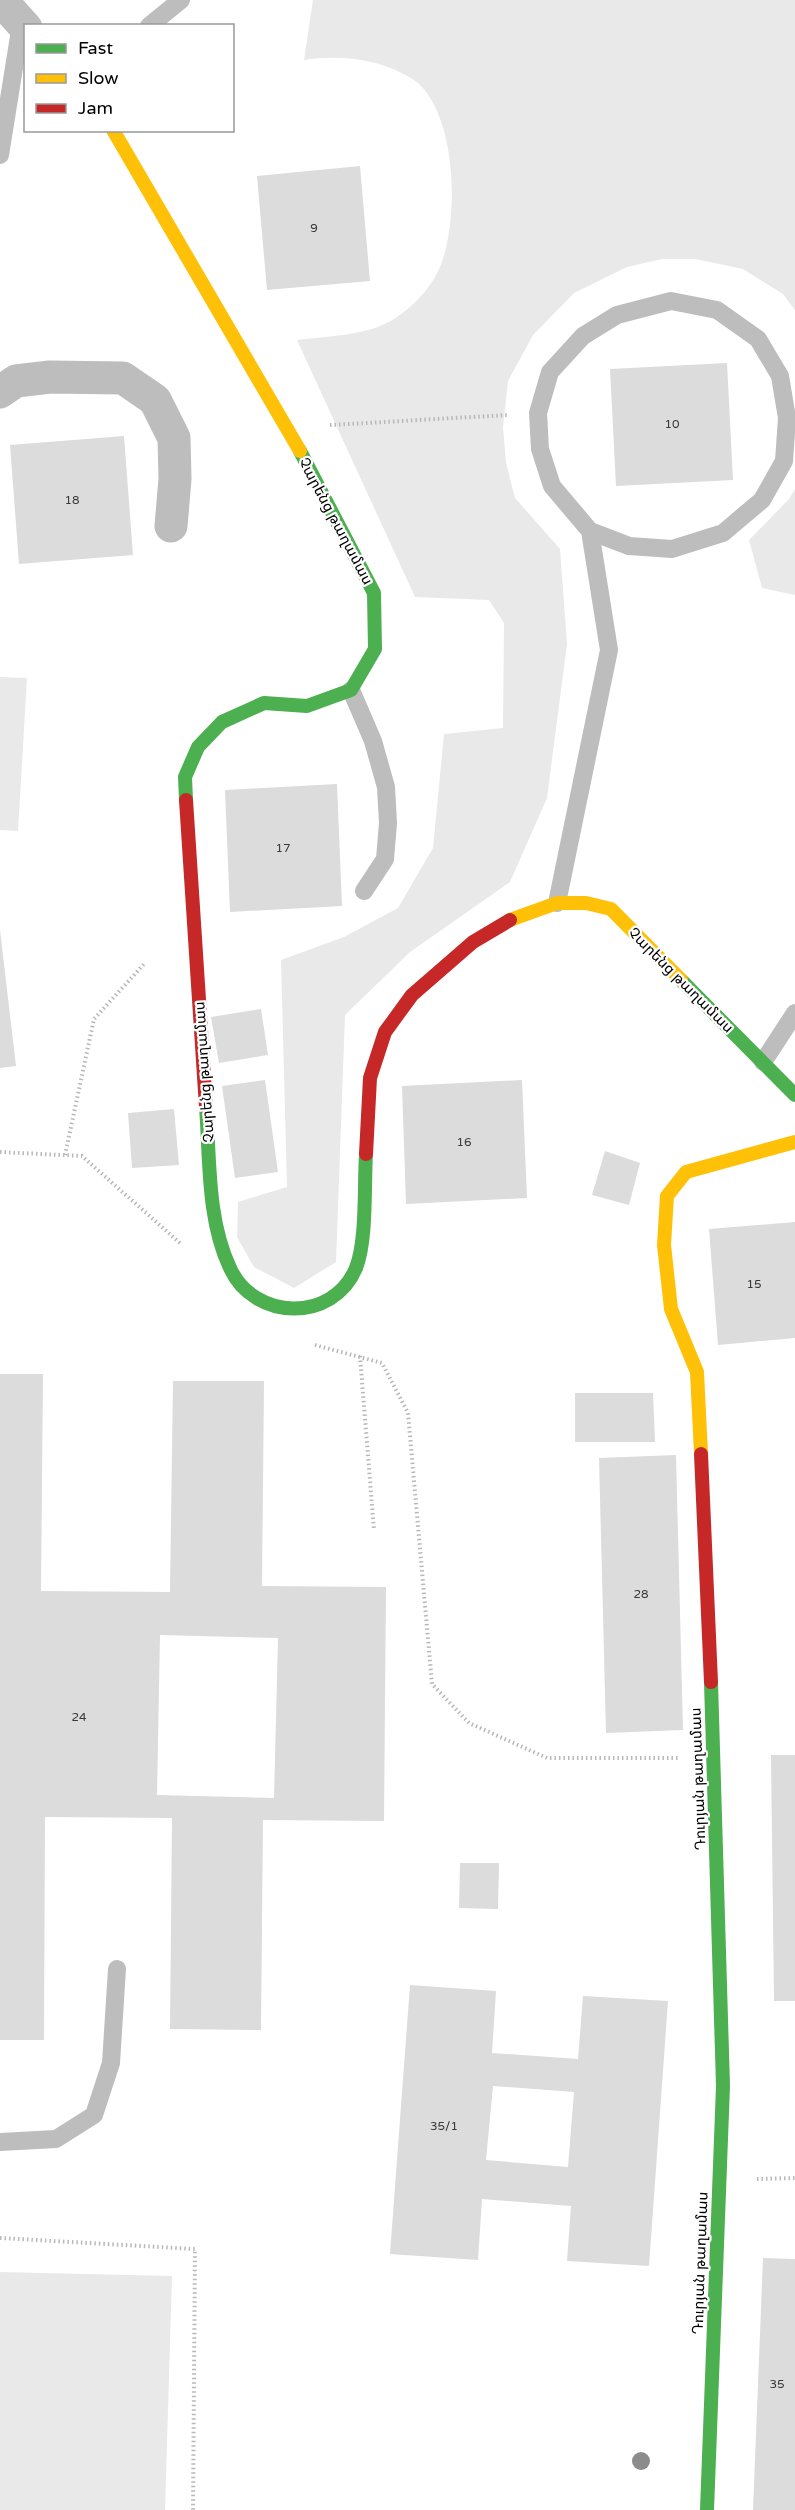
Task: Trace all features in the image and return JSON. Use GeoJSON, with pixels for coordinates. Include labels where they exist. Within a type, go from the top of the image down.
{"type":"FeatureCollection","features":[{"type":"Feature","properties":{"kind":"street","name":"Չարենց թաղամաս"},"geometry":{"type":"LineString","coordinates":[[113,132],[287,427],[374,593],[375,649],[351,690],[307,706],[264,703],[222,722],[198,747],[185,777],[212,1197],[221,1246],[229,1267],[243,1289],[262,1302],[285,1310],[302,1309],[322,1303],[345,1286],[357,1267],[361,1252],[370,1078],[385,1032],[412,995],[473,942],[512,919],[557,903],[586,903],[611,909],[795,1095]]}},
{"type":"Feature","properties":{"kind":"street"},"geometry":{"type":"LineString","coordinates":[[0,392],[16,381],[50,377],[123,378],[154,400],[174,438],[175,479],[171,526]]}},
{"type":"Feature","properties":{"kind":"street","name":"Դուրյան թաղամաս"},"geometry":{"type":"LineString","coordinates":[[707,2510],[723,2086],[714,1758],[696,1372],[670,1309],[664,1245],[666,1196],[686,1172],[795,1142]]}},
{"type":"Feature","properties":{"kind":"lane"},"geometry":{"type":"LineString","coordinates":[[151,24],[181,0]]}},
{"type":"Feature","properties":{"kind":"lane"},"geometry":{"type":"LineString","coordinates":[[0,155],[16,17]]}},
{"type":"Feature","properties":{"kind":"lane"},"geometry":{"type":"LineString","coordinates":[[671,301],[717,310],[758,339],[780,376],[787,418],[784,461],[762,500],[723,533],[672,549],[629,546],[590,531],[552,486],[540,449],[538,413],[550,372],[583,336],[617,315],[671,301]]}},
{"type":"Feature","properties":{"kind":"lane"},"geometry":{"type":"LineString","coordinates":[[557,903],[609,650],[590,531]]}},
{"type":"Feature","properties":{"kind":"lane"},"geometry":{"type":"LineString","coordinates":[[351,690],[373,741],[386,787],[388,823],[385,859],[364,891]]}},
{"type":"Feature","properties":{"kind":"lane"},"geometry":{"type":"LineString","coordinates":[[763,1062],[795,1013]]}},
{"type":"Feature","properties":{"kind":"lane"},"geometry":{"type":"LineString","coordinates":[[0,2142],[56,2139],[94,2115],[111,2063],[117,1970]]}},
{"type":"Feature","properties":{"kind":"path"},"geometry":{"type":"LineString","coordinates":[[287,427],[538,413]]}},
{"type":"Feature","properties":{"kind":"path"},"geometry":{"type":"LineString","coordinates":[[64,1155],[94,1019],[144,964]]}},
{"type":"Feature","properties":{"kind":"path"},"geometry":{"type":"LineString","coordinates":[[0,1152],[82,1156],[186,1249]]}},
{"type":"Feature","properties":{"kind":"path"},"geometry":{"type":"LineString","coordinates":[[305,1342],[382,1363],[408,1413],[432,1684],[469,1723],[547,1758],[714,1758]]}},
{"type":"Feature","properties":{"kind":"path"},"geometry":{"type":"LineString","coordinates":[[360,1356],[374,1530]]}},
{"type":"Feature","properties":{"kind":"path"},"geometry":{"type":"LineString","coordinates":[[0,2238],[195,2249],[193,2510]]}},
{"type":"Feature","properties":{"kind":"shaded area"},"geometry":{"type":"Polygon","coordinates":[[[313,0],[795,0],[795,310],[783,294],[743,269],[695,259],[662,259],[627,267],[574,293],[533,335],[508,381],[503,427],[506,463],[515,498],[560,549],[567,644],[547,798],[510,882],[410,952],[345,1015],[336,1262],[294,1288],[254,1267],[237,1237],[238,1202],[287,1187],[281,960],[344,937],[398,908],[433,848],[444,734],[503,728],[504,623],[489,600],[415,597],[297,340],[372,329],[394,319],[412,305],[435,277],[443,257],[452,204],[447,145],[440,118],[429,96],[414,80],[389,67],[346,58],[304,60],[313,0]]]}},
{"type":"Feature","properties":{"kind":"shaded area"},"geometry":{"type":"Polygon","coordinates":[[[795,489],[795,595],[762,588],[749,540],[789,499],[795,489]]]}},
{"type":"Feature","properties":{"kind":"shaded area"},"geometry":{"type":"Polygon","coordinates":[[[0,677],[27,678],[18,831],[0,830],[0,677]]]}},
{"type":"Feature","properties":{"kind":"shaded area"},"geometry":{"type":"Polygon","coordinates":[[[0,2272],[172,2276],[165,2510],[0,2510],[0,2272]]]}},
{"type":"Feature","properties":{"kind":"building"},"geometry":{"type":"Polygon","coordinates":[[[360,166],[370,281],[267,290],[257,176],[360,166]]]}},
{"type":"Feature","properties":{"kind":"building"},"geometry":{"type":"Polygon","coordinates":[[[727,363],[733,480],[616,486],[610,369],[727,363]]]}},
{"type":"Feature","properties":{"kind":"building"},"geometry":{"type":"Polygon","coordinates":[[[124,436],[133,555],[19,564],[10,445],[124,436]]]}},
{"type":"Feature","properties":{"kind":"building"},"geometry":{"type":"Polygon","coordinates":[[[337,784],[342,906],[230,912],[225,790],[337,784]]]}},
{"type":"Feature","properties":{"kind":"building"},"geometry":{"type":"Polygon","coordinates":[[[0,930],[16,1066],[0,1068],[0,930]]]}},
{"type":"Feature","properties":{"kind":"building"},"geometry":{"type":"Polygon","coordinates":[[[261,1009],[268,1055],[219,1063],[211,1017],[261,1009]]]}},
{"type":"Feature","properties":{"kind":"building"},"geometry":{"type":"Polygon","coordinates":[[[265,1080],[278,1172],[235,1178],[222,1086],[265,1080]]]}},
{"type":"Feature","properties":{"kind":"building"},"geometry":{"type":"Polygon","coordinates":[[[522,1080],[527,1198],[406,1204],[402,1086],[522,1080]]]}},
{"type":"Feature","properties":{"kind":"building"},"geometry":{"type":"Polygon","coordinates":[[[174,1109],[179,1165],[132,1168],[128,1113],[174,1109]]]}},
{"type":"Feature","properties":{"kind":"building"},"geometry":{"type":"Polygon","coordinates":[[[605,1151],[640,1163],[629,1205],[592,1195],[605,1151]]]}},
{"type":"Feature","properties":{"kind":"building"},"geometry":{"type":"Polygon","coordinates":[[[795,1222],[795,1338],[718,1345],[709,1229],[795,1222]]]}},
{"type":"Feature","properties":{"kind":"building"},"geometry":{"type":"Polygon","coordinates":[[[0,1374],[43,1374],[41,1591],[170,1592],[173,1381],[264,1381],[262,1586],[386,1587],[384,1821],[263,1820],[261,2030],[170,2029],[172,1818],[45,1817],[44,2040],[0,2040],[0,1374]],[[160,1635],[157,1795],[274,1798],[278,1638],[160,1635]]]}},
{"type":"Feature","properties":{"kind":"building"},"geometry":{"type":"Polygon","coordinates":[[[575,1393],[653,1393],[655,1442],[575,1442],[575,1393]]]}},
{"type":"Feature","properties":{"kind":"building"},"geometry":{"type":"Polygon","coordinates":[[[676,1455],[683,1730],[606,1733],[599,1458],[676,1455]]]}},
{"type":"Feature","properties":{"kind":"building"},"geometry":{"type":"Polygon","coordinates":[[[771,1755],[795,1755],[795,2001],[774,2001],[771,1755]]]}},
{"type":"Feature","properties":{"kind":"building"},"geometry":{"type":"Polygon","coordinates":[[[460,1863],[499,1863],[498,1909],[459,1908],[460,1863]]]}},
{"type":"Feature","properties":{"kind":"building"},"geometry":{"type":"Polygon","coordinates":[[[410,1985],[496,1991],[492,2053],[578,2059],[583,1996],[668,2001],[649,2266],[567,2261],[571,2206],[482,2199],[478,2260],[390,2254],[410,1985]],[[493,2086],[486,2160],[568,2167],[574,2092],[493,2086]]]}},
{"type":"Feature","properties":{"kind":"building"},"geometry":{"type":"Polygon","coordinates":[[[763,2258],[795,2259],[795,2510],[753,2510],[763,2258]]]}},
{"type":"Feature","properties":{"kind":"traffic: fast"},"geometry":{"type":"LineString","coordinates":[[186,800],[185,777],[198,747],[222,722],[264,703],[307,706],[351,690],[375,649],[374,593],[300,451]]}},
{"type":"Feature","properties":{"kind":"traffic: fast"},"geometry":{"type":"LineString","coordinates":[[681,980],[795,1095]]}},
{"type":"Feature","properties":{"kind":"traffic: fast"},"geometry":{"type":"LineString","coordinates":[[206,1107],[213,1210],[223,1249],[230,1268],[241,1285],[257,1298],[274,1306],[293,1308],[312,1306],[330,1299],[345,1286],[356,1268],[362,1243],[366,1154]]}},
{"type":"Feature","properties":{"kind":"traffic: fast"},"geometry":{"type":"LineString","coordinates":[[707,2510],[723,2086],[711,1682]]}},
{"type":"Feature","properties":{"kind":"traffic: slow"},"geometry":{"type":"LineString","coordinates":[[114,132],[300,451]]}},
{"type":"Feature","properties":{"kind":"traffic: slow"},"geometry":{"type":"LineString","coordinates":[[510,920],[557,903],[586,903],[611,909],[681,980]]}},
{"type":"Feature","properties":{"kind":"traffic: slow"},"geometry":{"type":"LineString","coordinates":[[701,1454],[697,1372],[671,1309],[664,1245],[667,1196],[686,1172],[795,1142]]}},
{"type":"Feature","properties":{"kind":"traffic: jam"},"geometry":{"type":"LineString","coordinates":[[186,800],[206,1107]]}},
{"type":"Feature","properties":{"kind":"traffic: jam"},"geometry":{"type":"LineString","coordinates":[[366,1154],[370,1078],[385,1032],[412,995],[473,942],[510,920]]}},
{"type":"Feature","properties":{"kind":"traffic: jam"},"geometry":{"type":"LineString","coordinates":[[701,1454],[711,1682]]}}]}
